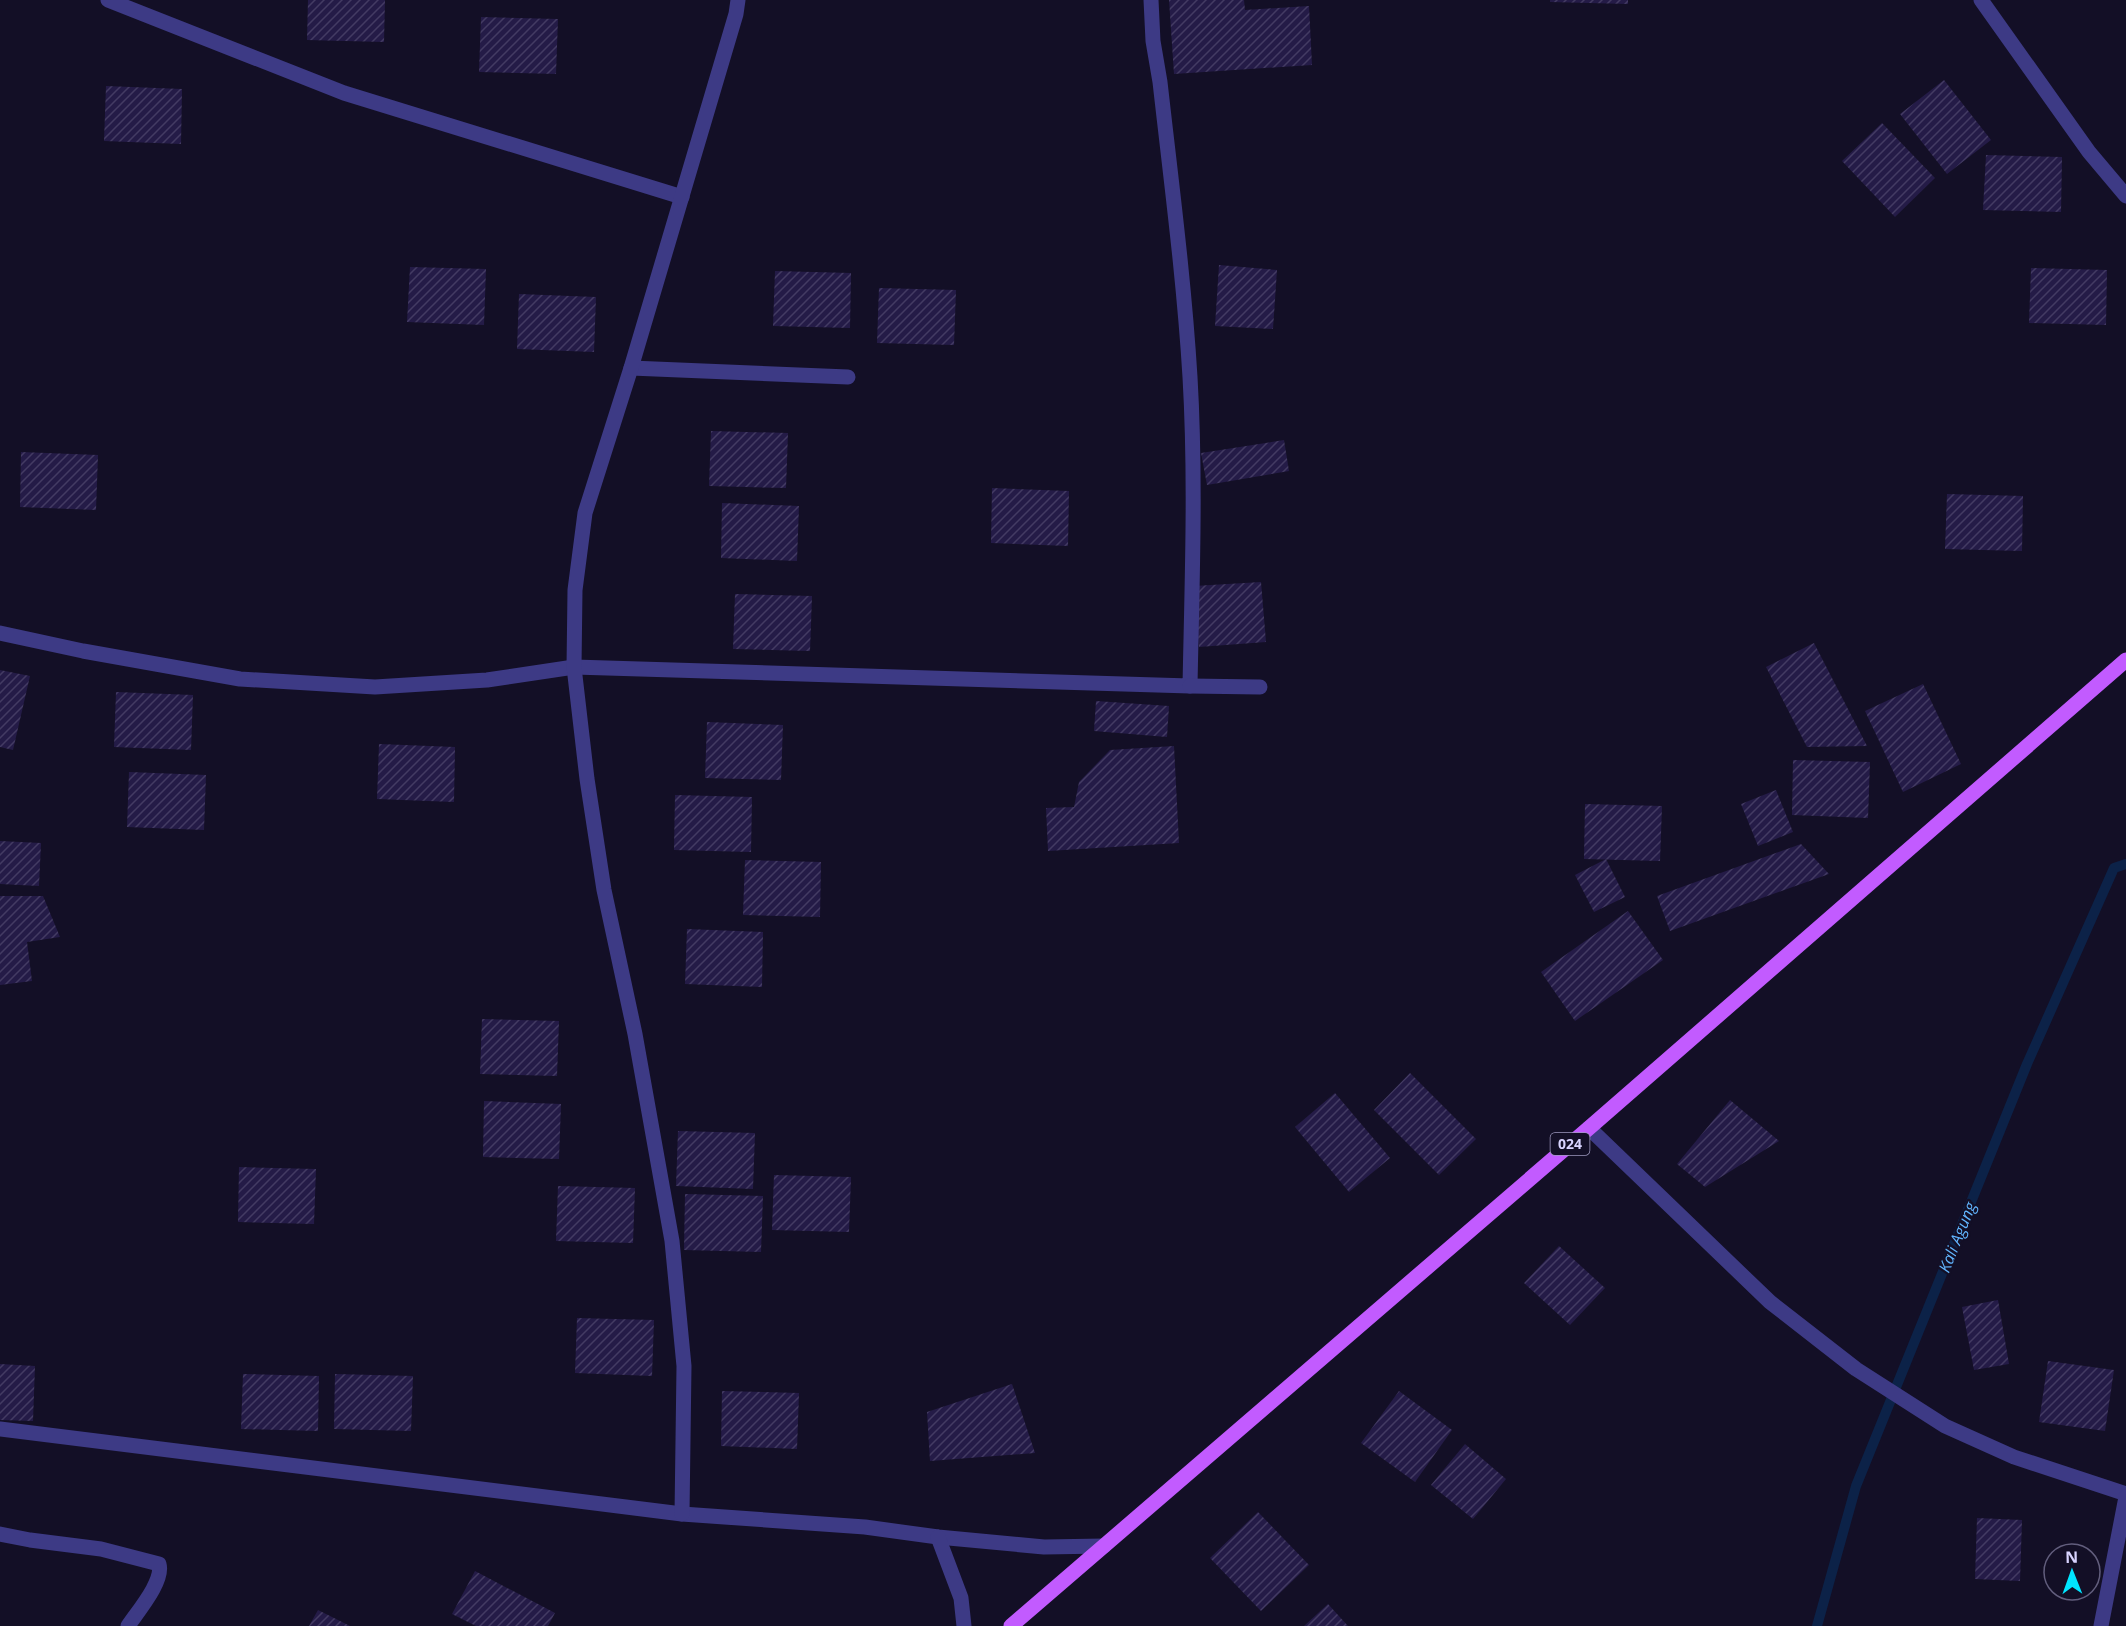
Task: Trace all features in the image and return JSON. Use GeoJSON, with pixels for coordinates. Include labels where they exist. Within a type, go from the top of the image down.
{"type":"FeatureCollection","features":[{"type":"Feature","properties":{"kind":"main road","name":"024"},"geometry":{"type":"LineString","coordinates":[[1011,1626],[1589,1128],[2126,660]]}},
{"type":"Feature","properties":{"kind":"street"},"geometry":{"type":"LineString","coordinates":[[108,0],[344,93],[682,197]]}},
{"type":"Feature","properties":{"kind":"street"},"geometry":{"type":"LineString","coordinates":[[682,1514],[684,1366],[672,1241],[635,1034],[604,890],[586,779],[574,667],[575,590],[585,513],[682,197],[736,14],[738,0]]}},
{"type":"Feature","properties":{"kind":"street"},"geometry":{"type":"LineString","coordinates":[[1151,0],[1153,41],[1160,82],[1190,375],[1194,489],[1190,686]]}},
{"type":"Feature","properties":{"kind":"street"},"geometry":{"type":"LineString","coordinates":[[1981,0],[2082,143],[2126,196]]}},
{"type":"Feature","properties":{"kind":"street"},"geometry":{"type":"LineString","coordinates":[[631,368],[848,377]]}},
{"type":"Feature","properties":{"kind":"street"},"geometry":{"type":"LineString","coordinates":[[0,633],[83,651],[240,679],[375,687],[487,680],[574,667],[1260,687]]}},
{"type":"Feature","properties":{"kind":"street"},"geometry":{"type":"LineString","coordinates":[[1589,1128],[1770,1302],[1856,1369],[1945,1426],[2014,1457],[2126,1496],[2101,1626]]}},
{"type":"Feature","properties":{"kind":"street"},"geometry":{"type":"LineString","coordinates":[[0,1429],[682,1514],[865,1527],[938,1537],[1044,1547],[1104,1546]]}},
{"type":"Feature","properties":{"kind":"street"},"geometry":{"type":"LineString","coordinates":[[0,1534],[101,1549],[159,1564],[157,1583],[128,1626]]}},
{"type":"Feature","properties":{"kind":"street"},"geometry":{"type":"LineString","coordinates":[[938,1537],[961,1598],[964,1626]]}},
{"type":"Feature","properties":{"kind":"building"},"geometry":{"type":"Polygon","coordinates":[[[308,0],[385,0],[384,42],[307,40],[308,0]]]}},
{"type":"Feature","properties":{"kind":"building"},"geometry":{"type":"Polygon","coordinates":[[[1169,0],[1244,0],[1245,10],[1309,6],[1312,65],[1174,74],[1169,0]]]}},
{"type":"Feature","properties":{"kind":"building"},"geometry":{"type":"Polygon","coordinates":[[[1550,0],[1628,0],[1628,4],[1550,2],[1550,0]]]}},
{"type":"Feature","properties":{"kind":"building"},"geometry":{"type":"Polygon","coordinates":[[[481,17],[558,19],[556,74],[479,72],[481,17]]]}},
{"type":"Feature","properties":{"kind":"building"},"geometry":{"type":"Polygon","coordinates":[[[1944,80],[1991,140],[1947,174],[1900,114],[1944,80]]]}},
{"type":"Feature","properties":{"kind":"building"},"geometry":{"type":"Polygon","coordinates":[[[106,86],[182,89],[181,144],[104,141],[106,86]]]}},
{"type":"Feature","properties":{"kind":"building"},"geometry":{"type":"Polygon","coordinates":[[[1882,123],[1935,178],[1895,217],[1842,161],[1882,123]]]}},
{"type":"Feature","properties":{"kind":"building"},"geometry":{"type":"Polygon","coordinates":[[[1986,155],[2062,157],[2061,212],[1983,210],[1986,155]]]}},
{"type":"Feature","properties":{"kind":"building"},"geometry":{"type":"Polygon","coordinates":[[[1219,265],[1277,270],[1273,329],[1215,326],[1219,265]]]}},
{"type":"Feature","properties":{"kind":"building"},"geometry":{"type":"Polygon","coordinates":[[[410,267],[486,269],[484,325],[407,322],[410,267]]]}},
{"type":"Feature","properties":{"kind":"building"},"geometry":{"type":"Polygon","coordinates":[[[2031,268],[2107,270],[2106,325],[2029,323],[2031,268]]]}},
{"type":"Feature","properties":{"kind":"building"},"geometry":{"type":"Polygon","coordinates":[[[775,271],[851,273],[850,328],[773,326],[775,271]]]}},
{"type":"Feature","properties":{"kind":"building"},"geometry":{"type":"Polygon","coordinates":[[[879,288],[956,290],[954,345],[877,343],[879,288]]]}},
{"type":"Feature","properties":{"kind":"building"},"geometry":{"type":"Polygon","coordinates":[[[519,294],[596,297],[594,352],[517,349],[519,294]]]}},
{"type":"Feature","properties":{"kind":"building"},"geometry":{"type":"Polygon","coordinates":[[[711,431],[788,433],[786,488],[709,486],[711,431]]]}},
{"type":"Feature","properties":{"kind":"building"},"geometry":{"type":"Polygon","coordinates":[[[1284,440],[1289,471],[1207,485],[1201,453],[1284,440]]]}},
{"type":"Feature","properties":{"kind":"building"},"geometry":{"type":"Polygon","coordinates":[[[21,452],[98,455],[96,510],[20,507],[21,452]]]}},
{"type":"Feature","properties":{"kind":"building"},"geometry":{"type":"Polygon","coordinates":[[[992,488],[1069,491],[1068,546],[991,543],[992,488]]]}},
{"type":"Feature","properties":{"kind":"building"},"geometry":{"type":"Polygon","coordinates":[[[1947,494],[2023,496],[2022,551],[1945,549],[1947,494]]]}},
{"type":"Feature","properties":{"kind":"building"},"geometry":{"type":"Polygon","coordinates":[[[722,503],[799,506],[797,561],[721,558],[722,503]]]}},
{"type":"Feature","properties":{"kind":"building"},"geometry":{"type":"Polygon","coordinates":[[[1261,582],[1266,642],[1199,647],[1194,586],[1261,582]]]}},
{"type":"Feature","properties":{"kind":"building"},"geometry":{"type":"Polygon","coordinates":[[[735,594],[812,596],[810,651],[733,649],[735,594]]]}},
{"type":"Feature","properties":{"kind":"building"},"geometry":{"type":"Polygon","coordinates":[[[1814,643],[1867,746],[1807,747],[1766,667],[1814,643]]]}},
{"type":"Feature","properties":{"kind":"building"},"geometry":{"type":"Polygon","coordinates":[[[0,670],[30,676],[13,750],[0,747],[0,670]]]}},
{"type":"Feature","properties":{"kind":"building"},"geometry":{"type":"Polygon","coordinates":[[[1923,684],[1961,764],[1903,792],[1865,711],[1923,684]]]}},
{"type":"Feature","properties":{"kind":"building"},"geometry":{"type":"Polygon","coordinates":[[[116,692],[193,695],[191,750],[114,747],[116,692]]]}},
{"type":"Feature","properties":{"kind":"building"},"geometry":{"type":"Polygon","coordinates":[[[1096,701],[1169,706],[1167,737],[1094,731],[1096,701]]]}},
{"type":"Feature","properties":{"kind":"building"},"geometry":{"type":"Polygon","coordinates":[[[707,722],[783,725],[781,780],[705,778],[707,722]]]}},
{"type":"Feature","properties":{"kind":"building"},"geometry":{"type":"Polygon","coordinates":[[[379,744],[455,747],[454,802],[377,799],[379,744]]]}},
{"type":"Feature","properties":{"kind":"building"},"geometry":{"type":"Polygon","coordinates":[[[1174,746],[1179,843],[1048,851],[1046,808],[1074,807],[1079,782],[1110,750],[1174,746]]]}},
{"type":"Feature","properties":{"kind":"building"},"geometry":{"type":"Polygon","coordinates":[[[1793,760],[1870,762],[1868,818],[1792,815],[1793,760]]]}},
{"type":"Feature","properties":{"kind":"building"},"geometry":{"type":"Polygon","coordinates":[[[129,772],[206,775],[204,830],[127,827],[129,772]]]}},
{"type":"Feature","properties":{"kind":"building"},"geometry":{"type":"Polygon","coordinates":[[[1776,790],[1793,832],[1758,846],[1741,804],[1776,790]]]}},
{"type":"Feature","properties":{"kind":"building"},"geometry":{"type":"Polygon","coordinates":[[[675,795],[752,797],[751,852],[674,850],[675,795]]]}},
{"type":"Feature","properties":{"kind":"building"},"geometry":{"type":"Polygon","coordinates":[[[1585,804],[1662,806],[1660,861],[1584,859],[1585,804]]]}},
{"type":"Feature","properties":{"kind":"building"},"geometry":{"type":"Polygon","coordinates":[[[0,841],[41,843],[39,886],[0,884],[0,841]]]}},
{"type":"Feature","properties":{"kind":"building"},"geometry":{"type":"Polygon","coordinates":[[[1801,844],[1829,874],[1670,931],[1657,896],[1801,844]]]}},
{"type":"Feature","properties":{"kind":"building"},"geometry":{"type":"Polygon","coordinates":[[[1606,859],[1625,897],[1594,912],[1575,875],[1606,859]]]}},
{"type":"Feature","properties":{"kind":"building"},"geometry":{"type":"Polygon","coordinates":[[[745,860],[821,862],[820,917],[743,915],[745,860]]]}},
{"type":"Feature","properties":{"kind":"building"},"geometry":{"type":"Polygon","coordinates":[[[0,896],[43,896],[60,937],[27,942],[32,981],[0,985],[0,896]]]}},
{"type":"Feature","properties":{"kind":"building"},"geometry":{"type":"Polygon","coordinates":[[[1628,911],[1663,960],[1575,1021],[1541,972],[1628,911]]]}},
{"type":"Feature","properties":{"kind":"building"},"geometry":{"type":"Polygon","coordinates":[[[687,929],[763,932],[762,987],[685,984],[687,929]]]}},
{"type":"Feature","properties":{"kind":"building"},"geometry":{"type":"Polygon","coordinates":[[[482,1019],[559,1021],[557,1076],[480,1074],[482,1019]]]}},
{"type":"Feature","properties":{"kind":"building"},"geometry":{"type":"Polygon","coordinates":[[[1410,1073],[1476,1139],[1439,1175],[1374,1110],[1410,1073]]]}},
{"type":"Feature","properties":{"kind":"building"},"geometry":{"type":"Polygon","coordinates":[[[1335,1093],[1390,1158],[1349,1192],[1295,1127],[1335,1093]]]}},
{"type":"Feature","properties":{"kind":"building"},"geometry":{"type":"Polygon","coordinates":[[[1730,1100],[1779,1141],[1705,1187],[1677,1164],[1730,1100]]]}},
{"type":"Feature","properties":{"kind":"building"},"geometry":{"type":"Polygon","coordinates":[[[484,1101],[561,1104],[559,1159],[483,1157],[484,1101]]]}},
{"type":"Feature","properties":{"kind":"building"},"geometry":{"type":"Polygon","coordinates":[[[678,1131],[755,1133],[753,1189],[676,1186],[678,1131]]]}},
{"type":"Feature","properties":{"kind":"building"},"geometry":{"type":"Polygon","coordinates":[[[239,1167],[316,1169],[314,1224],[238,1222],[239,1167]]]}},
{"type":"Feature","properties":{"kind":"building"},"geometry":{"type":"Polygon","coordinates":[[[774,1175],[851,1177],[849,1232],[772,1230],[774,1175]]]}},
{"type":"Feature","properties":{"kind":"building"},"geometry":{"type":"Polygon","coordinates":[[[558,1186],[635,1188],[633,1243],[556,1241],[558,1186]]]}},
{"type":"Feature","properties":{"kind":"building"},"geometry":{"type":"Polygon","coordinates":[[[685,1194],[763,1196],[761,1252],[684,1250],[685,1194]]]}},
{"type":"Feature","properties":{"kind":"building"},"geometry":{"type":"Polygon","coordinates":[[[1559,1246],[1605,1288],[1570,1325],[1524,1283],[1559,1246]]]}},
{"type":"Feature","properties":{"kind":"building"},"geometry":{"type":"Polygon","coordinates":[[[1998,1300],[2009,1364],[1974,1370],[1962,1307],[1998,1300]]]}},
{"type":"Feature","properties":{"kind":"building"},"geometry":{"type":"Polygon","coordinates":[[[577,1318],[654,1320],[652,1376],[575,1373],[577,1318]]]}},
{"type":"Feature","properties":{"kind":"building"},"geometry":{"type":"Polygon","coordinates":[[[2048,1361],[2114,1370],[2105,1431],[2039,1422],[2048,1361]]]}},
{"type":"Feature","properties":{"kind":"building"},"geometry":{"type":"Polygon","coordinates":[[[0,1364],[35,1366],[33,1421],[0,1420],[0,1364]]]}},
{"type":"Feature","properties":{"kind":"building"},"geometry":{"type":"Polygon","coordinates":[[[243,1374],[319,1376],[318,1431],[241,1429],[243,1374]]]}},
{"type":"Feature","properties":{"kind":"building"},"geometry":{"type":"Polygon","coordinates":[[[335,1374],[413,1376],[411,1431],[334,1429],[335,1374]]]}},
{"type":"Feature","properties":{"kind":"building"},"geometry":{"type":"Polygon","coordinates":[[[1012,1384],[1035,1453],[930,1461],[927,1412],[1012,1384]]]}},
{"type":"Feature","properties":{"kind":"building"},"geometry":{"type":"Polygon","coordinates":[[[722,1391],[799,1393],[797,1449],[721,1446],[722,1391]]]}},
{"type":"Feature","properties":{"kind":"building"},"geometry":{"type":"Polygon","coordinates":[[[1399,1391],[1452,1430],[1415,1482],[1361,1443],[1399,1391]]]}},
{"type":"Feature","properties":{"kind":"building"},"geometry":{"type":"Polygon","coordinates":[[[1465,1444],[1506,1479],[1473,1519],[1431,1485],[1465,1444]]]}},
{"type":"Feature","properties":{"kind":"building"},"geometry":{"type":"Polygon","coordinates":[[[1258,1512],[1309,1565],[1261,1611],[1210,1558],[1258,1512]]]}},
{"type":"Feature","properties":{"kind":"building"},"geometry":{"type":"Polygon","coordinates":[[[1977,1518],[2022,1520],[2020,1581],[1975,1579],[1977,1518]]]}},
{"type":"Feature","properties":{"kind":"building"},"geometry":{"type":"Polygon","coordinates":[[[475,1571],[555,1613],[548,1626],[476,1626],[452,1614],[475,1571]]]}},
{"type":"Feature","properties":{"kind":"building"},"geometry":{"type":"Polygon","coordinates":[[[1328,1604],[1348,1626],[1304,1626],[1328,1604]]]}},
{"type":"Feature","properties":{"kind":"building"},"geometry":{"type":"Polygon","coordinates":[[[318,1610],[350,1626],[309,1626],[318,1610]]]}},
{"type":"Feature","properties":{"kind":"waterway","name":"Kali Agung"},"geometry":{"type":"LineString","coordinates":[[1817,1626],[1856,1486],[2027,1064],[2114,868],[2126,864]]}}]}
